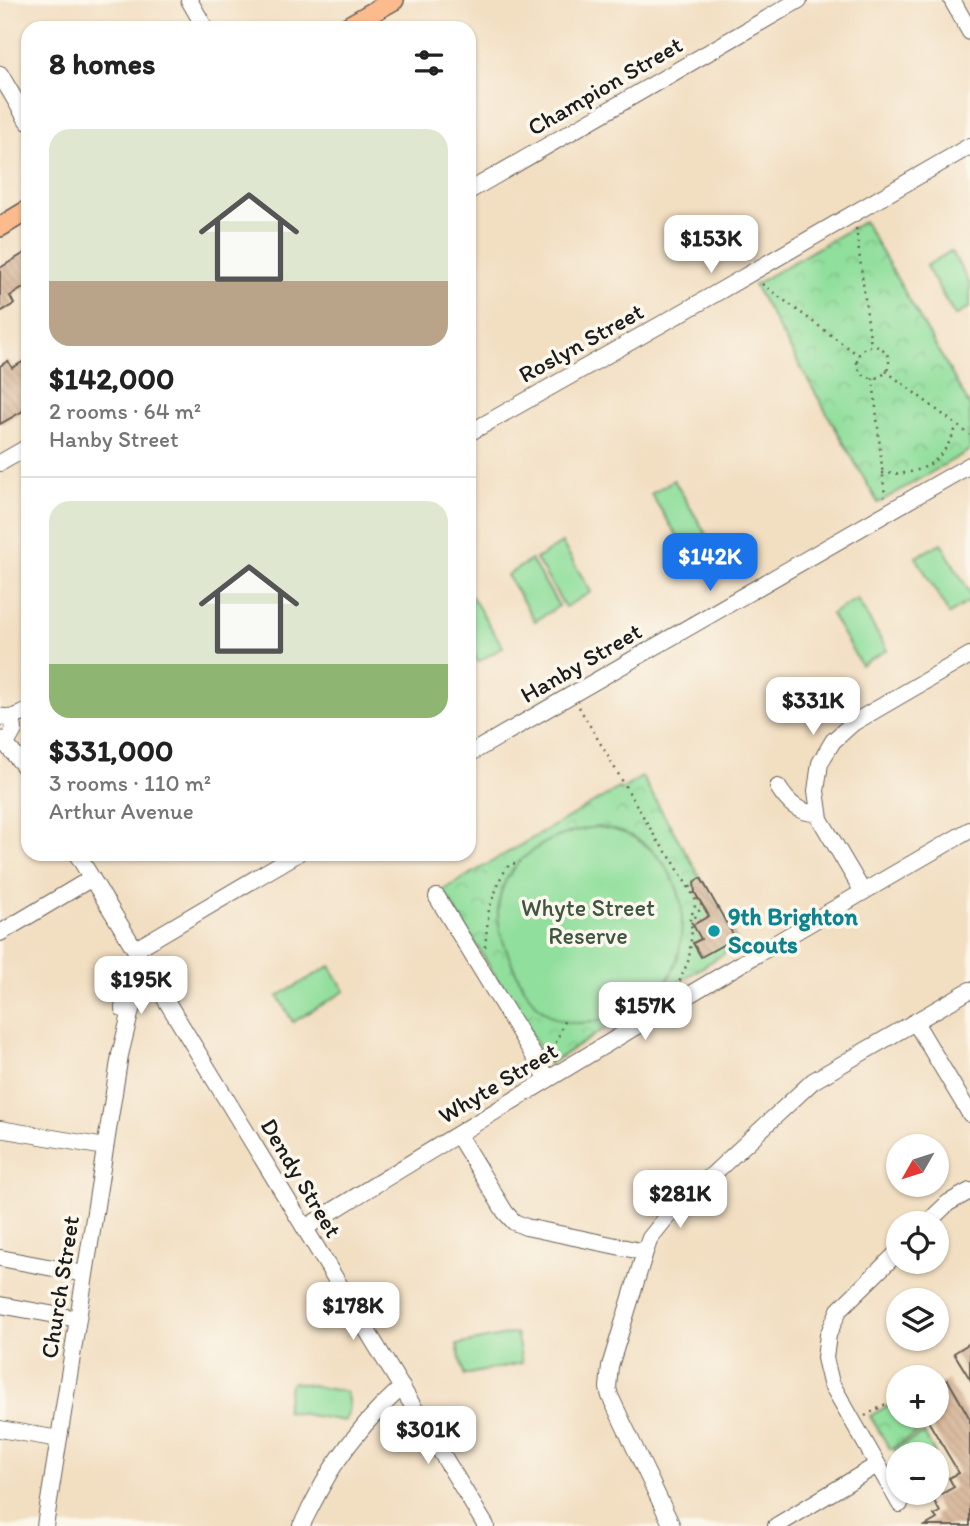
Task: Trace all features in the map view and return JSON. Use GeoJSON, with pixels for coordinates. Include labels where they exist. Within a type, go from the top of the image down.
{"type":"FeatureCollection","features":[{"type":"Feature","properties":{"kind":"main road"},"geometry":{"type":"LineString","coordinates":[[357,21],[394,0]]}},
{"type":"Feature","properties":{"kind":"main road"},"geometry":{"type":"LineString","coordinates":[[0,227],[21,215]]}},
{"type":"Feature","properties":{"kind":"street"},"geometry":{"type":"LineString","coordinates":[[189,0],[201,21]]}},
{"type":"Feature","properties":{"kind":"street","name":"Champion Street"},"geometry":{"type":"LineString","coordinates":[[476,187],[799,0]]}},
{"type":"Feature","properties":{"kind":"street"},"geometry":{"type":"LineString","coordinates":[[952,0],[970,32]]}},
{"type":"Feature","properties":{"kind":"street"},"geometry":{"type":"LineString","coordinates":[[0,74],[21,110]]}},
{"type":"Feature","properties":{"kind":"street","name":"Roslyn Street"},"geometry":{"type":"LineString","coordinates":[[476,429],[970,146]]}},
{"type":"Feature","properties":{"kind":"street"},"geometry":{"type":"LineString","coordinates":[[0,463],[21,451]]}},
{"type":"Feature","properties":{"kind":"street","name":"Hanby Street"},"geometry":{"type":"LineString","coordinates":[[476,750],[970,465]]}},
{"type":"Feature","properties":{"kind":"street"},"geometry":{"type":"LineString","coordinates":[[863,892],[825,829],[819,813],[816,791],[820,763],[833,741],[853,723],[970,655]]}},
{"type":"Feature","properties":{"kind":"street"},"geometry":{"type":"LineString","coordinates":[[21,717],[5,726],[21,757]]}},
{"type":"Feature","properties":{"kind":"street"},"geometry":{"type":"LineString","coordinates":[[778,787],[792,806],[819,813]]}},
{"type":"Feature","properties":{"kind":"street","name":"Whyte Street"},"geometry":{"type":"LineString","coordinates":[[304,1228],[548,1079],[970,830]]}},
{"type":"Feature","properties":{"kind":"street","name":"Dendy Street"},"geometry":{"type":"LineString","coordinates":[[81,861],[486,1526]]}},
{"type":"Feature","properties":{"kind":"street"},"geometry":{"type":"LineString","coordinates":[[136,949],[285,861]]}},
{"type":"Feature","properties":{"kind":"street"},"geometry":{"type":"LineString","coordinates":[[0,933],[92,878]]}},
{"type":"Feature","properties":{"kind":"street"},"geometry":{"type":"LineString","coordinates":[[437,897],[548,1079]]}},
{"type":"Feature","properties":{"kind":"street","name":"Church Street"},"geometry":{"type":"LineString","coordinates":[[45,1526],[120,1055],[125,994],[133,981],[152,976]]}},
{"type":"Feature","properties":{"kind":"street"},"geometry":{"type":"LineString","coordinates":[[672,1526],[608,1388],[610,1366],[650,1238],[666,1218],[813,1081],[970,990]]}},
{"type":"Feature","properties":{"kind":"street"},"geometry":{"type":"LineString","coordinates":[[915,1022],[970,1114]]}},
{"type":"Feature","properties":{"kind":"street"},"geometry":{"type":"LineString","coordinates":[[0,1129],[105,1147]]}},
{"type":"Feature","properties":{"kind":"street"},"geometry":{"type":"LineString","coordinates":[[458,1135],[513,1222],[645,1252]]}},
{"type":"Feature","properties":{"kind":"street"},"geometry":{"type":"LineString","coordinates":[[940,1211],[970,1191]]}},
{"type":"Feature","properties":{"kind":"street"},"geometry":{"type":"LineString","coordinates":[[0,1258],[85,1274]]}},
{"type":"Feature","properties":{"kind":"street"},"geometry":{"type":"LineString","coordinates":[[886,1263],[839,1310],[825,1346],[831,1383],[886,1480]]}},
{"type":"Feature","properties":{"kind":"street"},"geometry":{"type":"LineString","coordinates":[[0,1305],[78,1319]]}},
{"type":"Feature","properties":{"kind":"street"},"geometry":{"type":"LineString","coordinates":[[301,1526],[333,1467],[366,1423],[402,1387]]}},
{"type":"Feature","properties":{"kind":"street"},"geometry":{"type":"LineString","coordinates":[[0,1429],[59,1439]]}},
{"type":"Feature","properties":{"kind":"street"},"geometry":{"type":"LineString","coordinates":[[776,1526],[877,1465]]}},
{"type":"Feature","properties":{"kind":"path"},"geometry":{"type":"LineString","coordinates":[[856,226],[871,346]]}},
{"type":"Feature","properties":{"kind":"path"},"geometry":{"type":"LineString","coordinates":[[759,282],[858,355]]}},
{"type":"Feature","properties":{"kind":"path"},"geometry":{"type":"LineString","coordinates":[[871,346],[885,352],[888,362],[886,371],[873,378],[867,377],[857,366],[858,355],[871,346]]}},
{"type":"Feature","properties":{"kind":"path"},"geometry":{"type":"LineString","coordinates":[[886,371],[970,435]]}},
{"type":"Feature","properties":{"kind":"path"},"geometry":{"type":"LineString","coordinates":[[873,378],[885,500]]}},
{"type":"Feature","properties":{"kind":"path"},"geometry":{"type":"LineString","coordinates":[[882,473],[905,474],[926,466],[943,453],[957,425]]}},
{"type":"Feature","properties":{"kind":"path"},"geometry":{"type":"LineString","coordinates":[[579,707],[657,840],[702,904],[691,924]]}},
{"type":"Feature","properties":{"kind":"path"},"geometry":{"type":"LineString","coordinates":[[475,959],[484,947],[489,909],[501,877],[509,865],[520,862]]}},
{"type":"Feature","properties":{"kind":"path"},"geometry":{"type":"LineString","coordinates":[[678,985],[689,959],[690,919],[696,902],[691,886]]}},
{"type":"Feature","properties":{"kind":"path"},"geometry":{"type":"LineString","coordinates":[[549,1062],[564,1021]]}},
{"type":"Feature","properties":{"kind":"path"},"geometry":{"type":"LineString","coordinates":[[865,1416],[886,1404]]}},
{"type":"Feature","properties":{"kind":"green space"},"geometry":{"type":"Polygon","coordinates":[[[864,221],[970,406],[970,450],[878,503],[754,285],[864,221]]]}},
{"type":"Feature","properties":{"kind":"green space"},"geometry":{"type":"Polygon","coordinates":[[[951,251],[970,284],[970,307],[955,316],[926,266],[951,251]]]}},
{"type":"Feature","properties":{"kind":"green space"},"geometry":{"type":"Polygon","coordinates":[[[674,480],[706,534],[684,547],[651,494],[674,480]]]}},
{"type":"Feature","properties":{"kind":"green space"},"geometry":{"type":"Polygon","coordinates":[[[562,543],[591,592],[565,607],[536,559],[562,543]]]}},
{"type":"Feature","properties":{"kind":"green space"},"geometry":{"type":"Polygon","coordinates":[[[941,543],[970,593],[970,601],[949,614],[916,557],[941,543]]]}},
{"type":"Feature","properties":{"kind":"green space"},"geometry":{"type":"Polygon","coordinates":[[[531,560],[559,606],[535,621],[507,575],[531,560]]]}},
{"type":"Feature","properties":{"kind":"green space"},"geometry":{"type":"Polygon","coordinates":[[[857,599],[887,650],[861,665],[831,614],[857,599]]]}},
{"type":"Feature","properties":{"kind":"green space"},"geometry":{"type":"Polygon","coordinates":[[[476,603],[503,647],[478,662],[476,659],[476,603]]]}},
{"type":"Feature","properties":{"kind":"green space","name":"Whyte Street Reserve"},"geometry":{"type":"Polygon","coordinates":[[[642,777],[739,944],[549,1064],[443,890],[642,777]]]}},
{"type":"Feature","properties":{"kind":"green space","name":"Whyte Street Reserve"},"geometry":{"type":"Polygon","coordinates":[[[595,827],[622,832],[642,842],[668,870],[679,893],[681,905],[680,945],[674,969],[650,998],[606,1019],[572,1023],[544,1012],[528,994],[505,946],[498,910],[501,892],[518,863],[545,843],[578,830],[595,827]]]}},
{"type":"Feature","properties":{"kind":"green space"},"geometry":{"type":"Polygon","coordinates":[[[330,966],[345,991],[293,1022],[278,996],[330,966]]]}},
{"type":"Feature","properties":{"kind":"green space"},"geometry":{"type":"Polygon","coordinates":[[[516,1333],[522,1363],[464,1375],[457,1345],[516,1333]]]}},
{"type":"Feature","properties":{"kind":"green space"},"geometry":{"type":"Polygon","coordinates":[[[293,1382],[346,1392],[349,1411],[344,1421],[285,1411],[293,1382]]]}},
{"type":"Feature","properties":{"kind":"green space"},"geometry":{"type":"Polygon","coordinates":[[[886,1407],[886,1428],[922,1430],[902,1442],[886,1442],[870,1416],[886,1407]]]}},
{"type":"Feature","properties":{"kind":"green space"},"geometry":{"type":"Polygon","coordinates":[[[924,1433],[929,1442],[907,1442],[924,1433]]]}},
{"type":"Feature","properties":{"kind":"building"},"geometry":{"type":"Polygon","coordinates":[[[21,255],[21,289],[10,296],[14,304],[0,312],[0,268],[21,255]]]}},
{"type":"Feature","properties":{"kind":"building"},"geometry":{"type":"Polygon","coordinates":[[[8,361],[12,368],[21,363],[21,412],[0,424],[0,366],[8,361]]]}},
{"type":"Feature","properties":{"kind":"building","name":"9th Brighton Scouts"},"geometry":{"type":"Polygon","coordinates":[[[701,878],[735,938],[701,957],[693,943],[701,939],[693,925],[709,916],[695,893],[694,882],[701,878]]]}},
{"type":"Feature","properties":{"kind":"building"},"geometry":{"type":"Polygon","coordinates":[[[970,1343],[970,1379],[954,1353],[970,1343]]]}},
{"type":"Feature","properties":{"kind":"building"},"geometry":{"type":"Polygon","coordinates":[[[949,1382],[970,1419],[970,1526],[925,1526],[937,1519],[934,1515],[940,1512],[936,1505],[949,1505],[949,1490],[954,1487],[949,1478],[959,1473],[949,1456],[949,1442],[941,1442],[932,1428],[949,1428],[949,1382]]]}},
{"type":"Feature","properties":{"kind":"place","name":"9th Brighton Scouts"},"geometry":{"type":"Point","coordinates":[714,931]}}]}
